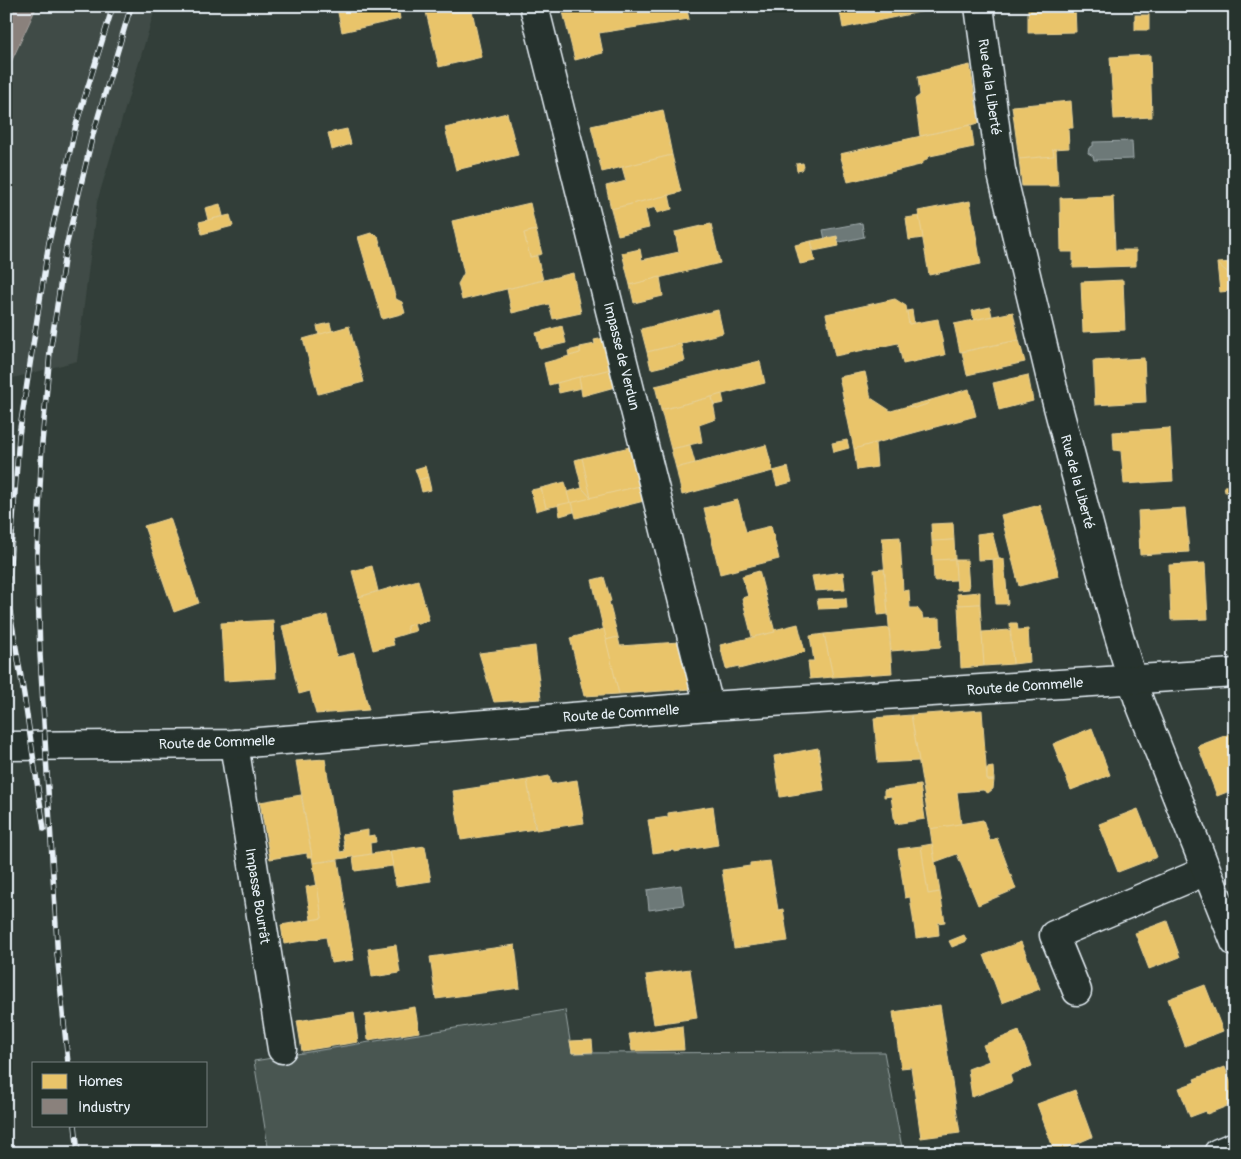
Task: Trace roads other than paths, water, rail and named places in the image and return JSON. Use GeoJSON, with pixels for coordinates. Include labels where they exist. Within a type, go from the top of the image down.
{"type":"FeatureCollection","features":[{"type":"Feature","properties":{"kind":"street","name":"Impasse de Verdun"},"geometry":{"type":"LineString","coordinates":[[534,6],[709,706]]}},
{"type":"Feature","properties":{"kind":"street","name":"Rue de la Liberté"},"geometry":{"type":"LineString","coordinates":[[979,6],[1001,170],[1053,388],[1113,616],[1139,701],[1235,942]]}},
{"type":"Feature","properties":{"kind":"street","name":"Route de Commelle"},"geometry":{"type":"LineString","coordinates":[[6,746],[234,744],[709,706],[1235,673]]}},
{"type":"Feature","properties":{"kind":"street","name":"Impasse Bourrât"},"geometry":{"type":"LineString","coordinates":[[234,744],[282,1049]]}},
{"type":"Feature","properties":{"kind":"street"},"geometry":{"type":"LineString","coordinates":[[1077,991],[1054,935],[1206,871]]}},
{"type":"Feature","properties":{"kind":"street"},"geometry":{"type":"LineString","coordinates":[[1218,1153],[1235,1146]]}},
{"type":"Feature","properties":{"kind":"railway"},"geometry":{"type":"LineString","coordinates":[[6,620],[19,435],[49,242],[76,125],[113,6]]}},
{"type":"Feature","properties":{"kind":"railway"},"geometry":{"type":"LineString","coordinates":[[58,960],[40,654],[37,554],[42,443],[50,352],[66,247],[93,134],[132,6]]}},
{"type":"Feature","properties":{"kind":"railway"},"geometry":{"type":"LineString","coordinates":[[10,612],[44,829]]}},
{"type":"Feature","properties":{"kind":"railway"},"geometry":{"type":"LineString","coordinates":[[57,953],[68,1062]]}},
{"type":"Feature","properties":{"kind":"railway"},"geometry":{"type":"LineString","coordinates":[[75,1126],[78,1153]]}}]}
